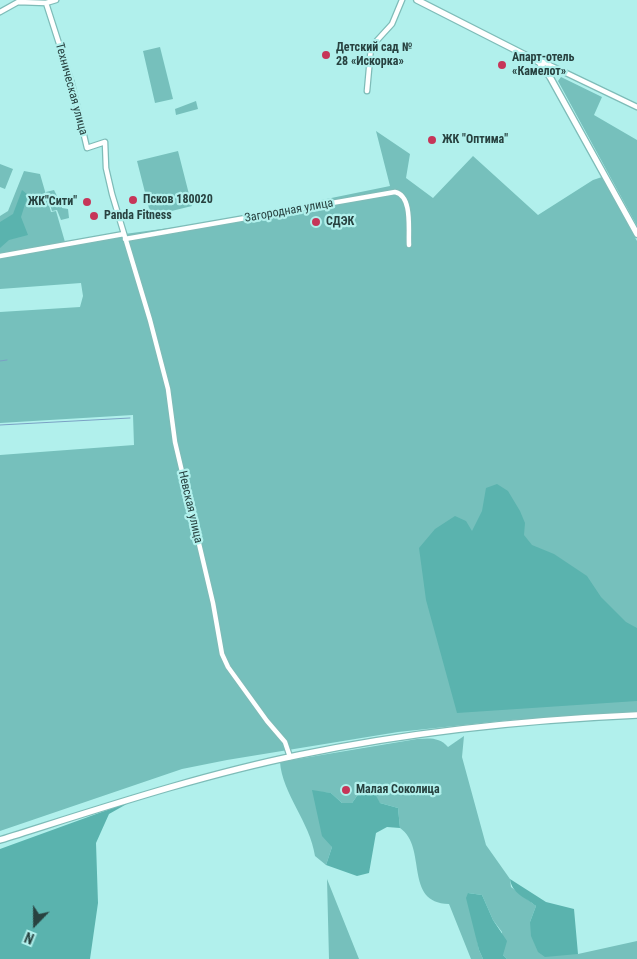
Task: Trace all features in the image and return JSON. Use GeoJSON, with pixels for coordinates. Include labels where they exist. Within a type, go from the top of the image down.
{"type":"FeatureCollection","features":[{"type":"Feature","properties":{"kind":"street"},"geometry":{"type":"LineString","coordinates":[[0,12],[18,2],[46,3],[56,0]]}},
{"type":"Feature","properties":{"kind":"street"},"geometry":{"type":"LineString","coordinates":[[367,91],[371,47],[392,24],[402,0]]}},
{"type":"Feature","properties":{"kind":"street"},"geometry":{"type":"LineString","coordinates":[[418,0],[637,107]]}},
{"type":"Feature","properties":{"kind":"street","name":"Техническая улица"},"geometry":{"type":"LineString","coordinates":[[46,3],[72,84],[87,148],[105,142],[107,176],[125,237]]}},
{"type":"Feature","properties":{"kind":"street"},"geometry":{"type":"LineString","coordinates":[[534,58],[550,77],[637,234]]}},
{"type":"Feature","properties":{"kind":"street"},"geometry":{"type":"LineString","coordinates":[[550,77],[559,70]]}},
{"type":"Feature","properties":{"kind":"street","name":"Загородная улица"},"geometry":{"type":"LineString","coordinates":[[0,256],[395,192],[400,193],[406,201],[409,245]]}},
{"type":"Feature","properties":{"kind":"street","name":"Невская улица"},"geometry":{"type":"LineString","coordinates":[[125,237],[150,320],[153,340],[159,351],[168,389],[175,442],[213,603],[222,654],[228,667],[267,721],[285,742],[290,758]]}},
{"type":"Feature","properties":{"kind":"street"},"geometry":{"type":"LineString","coordinates":[[0,840],[138,796],[290,758],[448,730],[578,718],[637,716]]}},
{"type":"Feature","properties":{"kind":"shaded area"},"geometry":{"type":"Polygon","coordinates":[[[160,47],[173,99],[155,103],[143,51],[160,47]]]}},
{"type":"Feature","properties":{"kind":"shaded area"},"geometry":{"type":"Polygon","coordinates":[[[561,77],[602,97],[594,115],[637,140],[637,226],[558,81],[561,77]]]}},
{"type":"Feature","properties":{"kind":"shaded area"},"geometry":{"type":"Polygon","coordinates":[[[196,101],[198,109],[176,115],[175,109],[196,101]]]}},
{"type":"Feature","properties":{"kind":"shaded area"},"geometry":{"type":"Polygon","coordinates":[[[376,131],[410,154],[406,178],[433,198],[473,156],[538,215],[593,180],[602,177],[637,241],[637,713],[511,720],[398,732],[227,760],[182,769],[0,831],[0,455],[134,445],[133,415],[0,423],[0,312],[80,307],[83,296],[81,283],[0,289],[0,216],[8,211],[24,171],[40,174],[51,212],[56,211],[65,242],[214,222],[390,186],[376,131]]]}},
{"type":"Feature","properties":{"kind":"shaded area"},"geometry":{"type":"Polygon","coordinates":[[[178,151],[192,206],[151,216],[137,161],[178,151]]]}},
{"type":"Feature","properties":{"kind":"shaded area"},"geometry":{"type":"Polygon","coordinates":[[[0,164],[13,169],[5,189],[0,187],[0,164]]]}},
{"type":"Feature","properties":{"kind":"shaded area"},"geometry":{"type":"Polygon","coordinates":[[[22,190],[28,195],[21,217],[28,235],[9,240],[0,248],[0,222],[13,214],[22,190]]]}},
{"type":"Feature","properties":{"kind":"shaded area"},"geometry":{"type":"Polygon","coordinates":[[[54,190],[57,196],[61,197],[62,208],[68,209],[69,218],[61,220],[57,210],[52,211],[46,192],[54,190]]]}},
{"type":"Feature","properties":{"kind":"shaded area"},"geometry":{"type":"Polygon","coordinates":[[[497,484],[508,491],[520,511],[525,523],[524,535],[532,545],[554,554],[587,576],[601,597],[626,622],[637,628],[637,701],[457,713],[426,600],[419,548],[435,529],[455,516],[466,521],[472,531],[482,511],[486,488],[497,484]]]}},
{"type":"Feature","properties":{"kind":"shaded area"},"geometry":{"type":"Polygon","coordinates":[[[464,736],[462,757],[486,845],[510,879],[511,887],[536,906],[530,922],[578,954],[637,941],[637,959],[507,959],[503,955],[502,932],[493,920],[482,895],[468,893],[479,950],[483,959],[471,959],[449,904],[435,901],[426,894],[421,885],[413,848],[408,837],[400,828],[398,808],[380,803],[359,793],[352,803],[342,803],[331,793],[317,792],[332,847],[326,865],[315,856],[308,831],[286,785],[280,762],[417,739],[430,738],[438,740],[448,747],[464,736]]]}},
{"type":"Feature","properties":{"kind":"shaded area"},"geometry":{"type":"Polygon","coordinates":[[[370,785],[380,803],[398,808],[400,828],[387,827],[376,833],[369,873],[357,876],[326,865],[332,847],[322,836],[312,790],[331,793],[342,803],[352,803],[359,793],[370,785]]]}},
{"type":"Feature","properties":{"kind":"shaded area"},"geometry":{"type":"Polygon","coordinates":[[[132,801],[109,814],[96,843],[98,903],[90,959],[0,959],[0,849],[132,801]]]}},
{"type":"Feature","properties":{"kind":"shaded area"},"geometry":{"type":"Polygon","coordinates":[[[327,879],[359,959],[329,959],[327,879]]]}},
{"type":"Feature","properties":{"kind":"shaded area"},"geometry":{"type":"Polygon","coordinates":[[[510,879],[546,902],[574,909],[578,954],[545,957],[538,952],[531,936],[530,922],[536,906],[516,892],[510,879]]]}},
{"type":"Feature","properties":{"kind":"shaded area"},"geometry":{"type":"Polygon","coordinates":[[[468,893],[482,895],[493,920],[507,941],[503,955],[507,959],[483,959],[466,898],[468,893]]]}},
{"type":"Feature","properties":{"kind":"waterway"},"geometry":{"type":"LineString","coordinates":[[0,361],[7,360]]}},
{"type":"Feature","properties":{"kind":"waterway"},"geometry":{"type":"LineString","coordinates":[[0,425],[130,418]]}},
{"type":"Feature","properties":{"kind":"place","name":"Детский сад № 28 «Искорка»"},"geometry":{"type":"Point","coordinates":[326,55]}},
{"type":"Feature","properties":{"kind":"place","name":"Апарт-отель «Камелот»"},"geometry":{"type":"Point","coordinates":[502,65]}},
{"type":"Feature","properties":{"kind":"place","name":"ЖК \"Оптима\""},"geometry":{"type":"Point","coordinates":[432,140]}},
{"type":"Feature","properties":{"kind":"place","name":"Псков 180020"},"geometry":{"type":"Point","coordinates":[133,200]}},
{"type":"Feature","properties":{"kind":"place","name":"ЖК\"Сити\""},"geometry":{"type":"Point","coordinates":[87,202]}},
{"type":"Feature","properties":{"kind":"place","name":"Panda Fitness"},"geometry":{"type":"Point","coordinates":[94,216]}},
{"type":"Feature","properties":{"kind":"place","name":"СДЭК"},"geometry":{"type":"Point","coordinates":[316,222]}},
{"type":"Feature","properties":{"kind":"place","name":"Малая Соколица"},"geometry":{"type":"Point","coordinates":[346,790]}}]}
